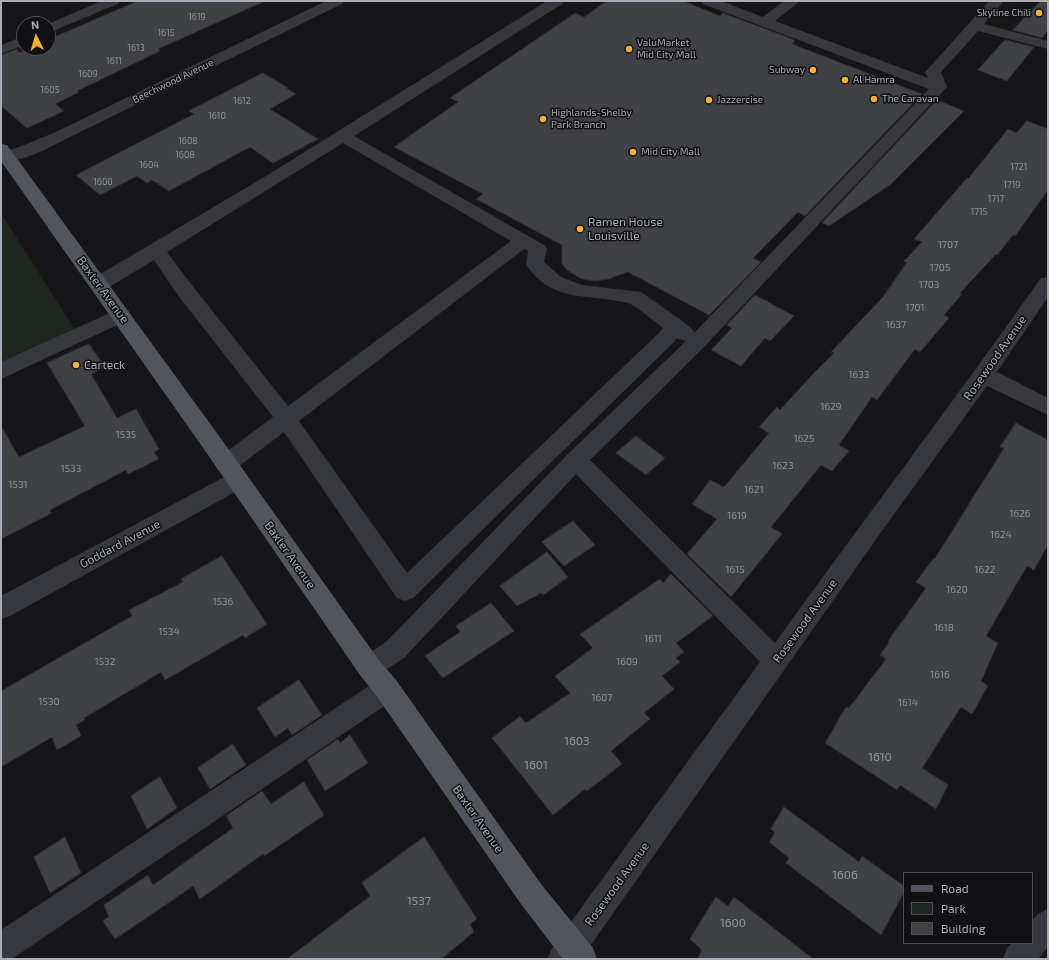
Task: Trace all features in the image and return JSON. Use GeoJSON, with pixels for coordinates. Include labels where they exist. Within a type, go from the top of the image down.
{"type":"FeatureCollection","features":[{"type":"Feature","properties":{"kind":"main road","name":"Baxter Avenue"},"geometry":{"type":"LineString","coordinates":[[4,153],[121,315],[573,955]]}},
{"type":"Feature","properties":{"kind":"street"},"geometry":{"type":"LineString","coordinates":[[56,26],[113,1]]}},
{"type":"Feature","properties":{"kind":"street","name":"Beechwood Avenue"},"geometry":{"type":"LineString","coordinates":[[4,153],[28,150],[64,134],[337,1]]}},
{"type":"Feature","properties":{"kind":"street"},"geometry":{"type":"LineString","coordinates":[[99,284],[157,251],[344,137],[557,1]]}},
{"type":"Feature","properties":{"kind":"street"},"geometry":{"type":"LineString","coordinates":[[708,1],[939,87]]}},
{"type":"Feature","properties":{"kind":"street"},"geometry":{"type":"LineString","coordinates":[[765,22],[794,1]]}},
{"type":"Feature","properties":{"kind":"street"},"geometry":{"type":"LineString","coordinates":[[939,87],[933,72],[985,10]]}},
{"type":"Feature","properties":{"kind":"street"},"geometry":{"type":"LineString","coordinates":[[985,10],[1046,36],[1048,34]]}},
{"type":"Feature","properties":{"kind":"street"},"geometry":{"type":"LineString","coordinates":[[985,10],[1048,46]]}},
{"type":"Feature","properties":{"kind":"street"},"geometry":{"type":"LineString","coordinates":[[1,50],[16,43]]}},
{"type":"Feature","properties":{"kind":"street"},"geometry":{"type":"LineString","coordinates":[[369,667],[395,650],[576,460],[699,340],[939,87]]}},
{"type":"Feature","properties":{"kind":"street"},"geometry":{"type":"LineString","coordinates":[[344,137],[523,241],[538,248],[535,264],[554,282],[580,291],[634,297],[685,334],[699,340]]}},
{"type":"Feature","properties":{"kind":"street","name":"Goddard Avenue"},"geometry":{"type":"LineString","coordinates":[[1,608],[232,472],[286,419],[523,241]]}},
{"type":"Feature","properties":{"kind":"street"},"geometry":{"type":"LineString","coordinates":[[157,251],[184,289],[286,419],[406,590],[667,336],[674,325]]}},
{"type":"Feature","properties":{"kind":"street","name":"Rosewood Avenue"},"geometry":{"type":"LineString","coordinates":[[573,955],[776,661],[984,375],[1048,283]]}},
{"type":"Feature","properties":{"kind":"street"},"geometry":{"type":"LineString","coordinates":[[1,371],[121,315]]}},
{"type":"Feature","properties":{"kind":"street"},"geometry":{"type":"LineString","coordinates":[[984,375],[1048,407]]}},
{"type":"Feature","properties":{"kind":"street"},"geometry":{"type":"LineString","coordinates":[[576,460],[776,661]]}},
{"type":"Feature","properties":{"kind":"street"},"geometry":{"type":"LineString","coordinates":[[1,948],[386,689]]}},
{"type":"Feature","properties":{"kind":"street"},"geometry":{"type":"LineString","coordinates":[[1033,942],[1048,924]]}},
{"type":"Feature","properties":{"kind":"street"},"geometry":{"type":"LineString","coordinates":[[1018,959],[1031,944]]}},
{"type":"Feature","properties":{"kind":"green space"},"geometry":{"type":"Polygon","coordinates":[[[1,213],[75,330],[1,363],[1,213]]]}},
{"type":"Feature","properties":{"kind":"building"},"geometry":{"type":"Polygon","coordinates":[[[138,1],[265,1],[158,49],[160,51],[77,91],[79,92],[55,104],[64,111],[27,128],[1,106],[1,55],[16,49],[16,56],[56,56],[56,37],[138,1]]]}},
{"type":"Feature","properties":{"kind":"building","name":"Mid City Mall"},"geometry":{"type":"Polygon","coordinates":[[[607,1],[683,1],[720,16],[723,13],[795,40],[792,44],[922,94],[805,216],[798,212],[753,258],[761,262],[709,315],[628,272],[608,279],[595,281],[582,279],[565,268],[562,263],[562,245],[476,199],[483,194],[394,147],[458,102],[450,98],[575,13],[584,17],[607,1]]]}},
{"type":"Feature","properties":{"kind":"building"},"geometry":{"type":"Polygon","coordinates":[[[1041,1],[1048,1],[1048,30],[1042,38],[1013,30],[1041,1]]]}},
{"type":"Feature","properties":{"kind":"building"},"geometry":{"type":"Polygon","coordinates":[[[1005,40],[1034,47],[1007,81],[978,70],[1005,40]]]}},
{"type":"Feature","properties":{"kind":"building"},"geometry":{"type":"Polygon","coordinates":[[[263,73],[296,94],[270,109],[318,139],[273,163],[250,147],[169,191],[152,180],[147,183],[137,176],[100,195],[76,175],[194,114],[189,111],[263,73]]]}},
{"type":"Feature","properties":{"kind":"building"},"geometry":{"type":"Polygon","coordinates":[[[937,100],[964,111],[891,184],[829,226],[822,223],[937,100]]]}},
{"type":"Feature","properties":{"kind":"building"},"geometry":{"type":"Polygon","coordinates":[[[1027,121],[1048,129],[1048,190],[1015,236],[1013,235],[997,255],[996,254],[960,293],[962,294],[944,315],[949,318],[920,352],[915,349],[877,400],[872,397],[839,445],[849,451],[832,471],[821,465],[771,527],[782,534],[731,597],[687,554],[717,519],[692,504],[710,480],[724,487],[769,433],[759,427],[777,407],[780,410],[834,353],[831,352],[883,297],[907,262],[904,261],[922,242],[914,239],[967,178],[968,179],[1008,129],[1016,133],[1027,121]]]}},
{"type":"Feature","properties":{"kind":"building"},"geometry":{"type":"Polygon","coordinates":[[[755,295],[794,316],[770,341],[765,338],[741,366],[711,350],[732,328],[727,325],[755,295]]]}},
{"type":"Feature","properties":{"kind":"building"},"geometry":{"type":"Polygon","coordinates":[[[89,344],[105,367],[91,374],[117,418],[136,409],[159,449],[154,452],[159,459],[128,474],[126,470],[50,510],[52,513],[1,539],[1,426],[19,457],[85,426],[47,363],[89,344]]]}},
{"type":"Feature","properties":{"kind":"building"},"geometry":{"type":"Polygon","coordinates":[[[1016,423],[1048,440],[1048,545],[1034,570],[1027,566],[986,636],[998,643],[981,681],[988,686],[972,714],[961,707],[922,768],[948,785],[936,809],[900,785],[897,790],[825,743],[846,707],[849,708],[886,659],[880,655],[889,642],[888,641],[926,588],[916,582],[933,559],[934,560],[1004,448],[1000,447],[1016,423]]]}},
{"type":"Feature","properties":{"kind":"building"},"geometry":{"type":"Polygon","coordinates":[[[636,436],[665,458],[646,475],[616,453],[636,436]]]}},
{"type":"Feature","properties":{"kind":"building"},"geometry":{"type":"Polygon","coordinates":[[[573,521],[595,545],[564,566],[542,542],[573,521]]]}},
{"type":"Feature","properties":{"kind":"building"},"geometry":{"type":"Polygon","coordinates":[[[547,552],[568,577],[543,595],[541,593],[517,606],[500,586],[547,552]]]}},
{"type":"Feature","properties":{"kind":"building"},"geometry":{"type":"Polygon","coordinates":[[[222,556],[267,624],[245,638],[243,635],[165,680],[161,672],[84,718],[85,720],[76,725],[81,736],[57,750],[52,737],[1,767],[1,691],[132,616],[129,610],[183,582],[181,579],[222,556]]]}},
{"type":"Feature","properties":{"kind":"building"},"geometry":{"type":"Polygon","coordinates":[[[671,574],[713,616],[676,643],[684,652],[676,658],[680,662],[662,676],[674,689],[644,713],[650,719],[611,751],[622,764],[587,791],[585,789],[553,815],[492,738],[520,716],[526,723],[570,693],[555,676],[593,648],[580,634],[660,579],[663,583],[671,574]]]}},
{"type":"Feature","properties":{"kind":"building"},"geometry":{"type":"Polygon","coordinates":[[[491,603],[514,631],[443,678],[425,656],[460,632],[456,626],[491,603]]]}},
{"type":"Feature","properties":{"kind":"building"},"geometry":{"type":"Polygon","coordinates":[[[299,680],[322,715],[292,735],[288,728],[275,737],[257,708],[299,680]]]}},
{"type":"Feature","properties":{"kind":"building"},"geometry":{"type":"Polygon","coordinates":[[[350,735],[368,763],[325,791],[307,760],[338,739],[340,743],[350,735]]]}},
{"type":"Feature","properties":{"kind":"building"},"geometry":{"type":"Polygon","coordinates":[[[233,744],[246,765],[210,789],[198,768],[233,744]]]}},
{"type":"Feature","properties":{"kind":"building"},"geometry":{"type":"Polygon","coordinates":[[[160,777],[177,808],[147,829],[131,796],[160,777]]]}},
{"type":"Feature","properties":{"kind":"building"},"geometry":{"type":"Polygon","coordinates":[[[304,782],[324,815],[264,856],[263,854],[200,899],[193,886],[115,939],[103,921],[109,917],[104,905],[148,875],[153,885],[233,828],[226,816],[262,791],[271,804],[304,782]]]}},
{"type":"Feature","properties":{"kind":"building"},"geometry":{"type":"Polygon","coordinates":[[[784,807],[859,862],[862,856],[903,885],[903,894],[881,935],[786,863],[789,858],[769,842],[775,833],[771,829],[784,807]]]}},
{"type":"Feature","properties":{"kind":"building"},"geometry":{"type":"Polygon","coordinates":[[[65,837],[81,873],[50,893],[34,857],[65,837]]]}},
{"type":"Feature","properties":{"kind":"building"},"geometry":{"type":"Polygon","coordinates":[[[424,837],[477,919],[470,924],[474,932],[441,959],[287,959],[370,896],[362,883],[424,837]]]}},
{"type":"Feature","properties":{"kind":"building"},"geometry":{"type":"Polygon","coordinates":[[[716,897],[728,906],[734,897],[813,959],[697,959],[702,950],[690,939],[716,897]]]}},
{"type":"Feature","properties":{"kind":"place","name":"Skyline Chili"},"geometry":{"type":"Point","coordinates":[1039,13]}},
{"type":"Feature","properties":{"kind":"place","name":"ValuMarket Mid City Mall"},"geometry":{"type":"Point","coordinates":[629,49]}},
{"type":"Feature","properties":{"kind":"place","name":"Subway"},"geometry":{"type":"Point","coordinates":[813,70]}},
{"type":"Feature","properties":{"kind":"place","name":"Al Hamra"},"geometry":{"type":"Point","coordinates":[845,80]}},
{"type":"Feature","properties":{"kind":"place","name":"The Caravan"},"geometry":{"type":"Point","coordinates":[874,99]}},
{"type":"Feature","properties":{"kind":"place","name":"Jazzercise"},"geometry":{"type":"Point","coordinates":[709,100]}},
{"type":"Feature","properties":{"kind":"place","name":"Highlands-Shelby Park Branch"},"geometry":{"type":"Point","coordinates":[543,119]}},
{"type":"Feature","properties":{"kind":"place","name":"Mid City Mall"},"geometry":{"type":"Point","coordinates":[633,152]}},
{"type":"Feature","properties":{"kind":"place","name":"Ramen House Louisville"},"geometry":{"type":"Point","coordinates":[580,229]}},
{"type":"Feature","properties":{"kind":"place","name":"Carteck"},"geometry":{"type":"Point","coordinates":[76,365]}}]}
